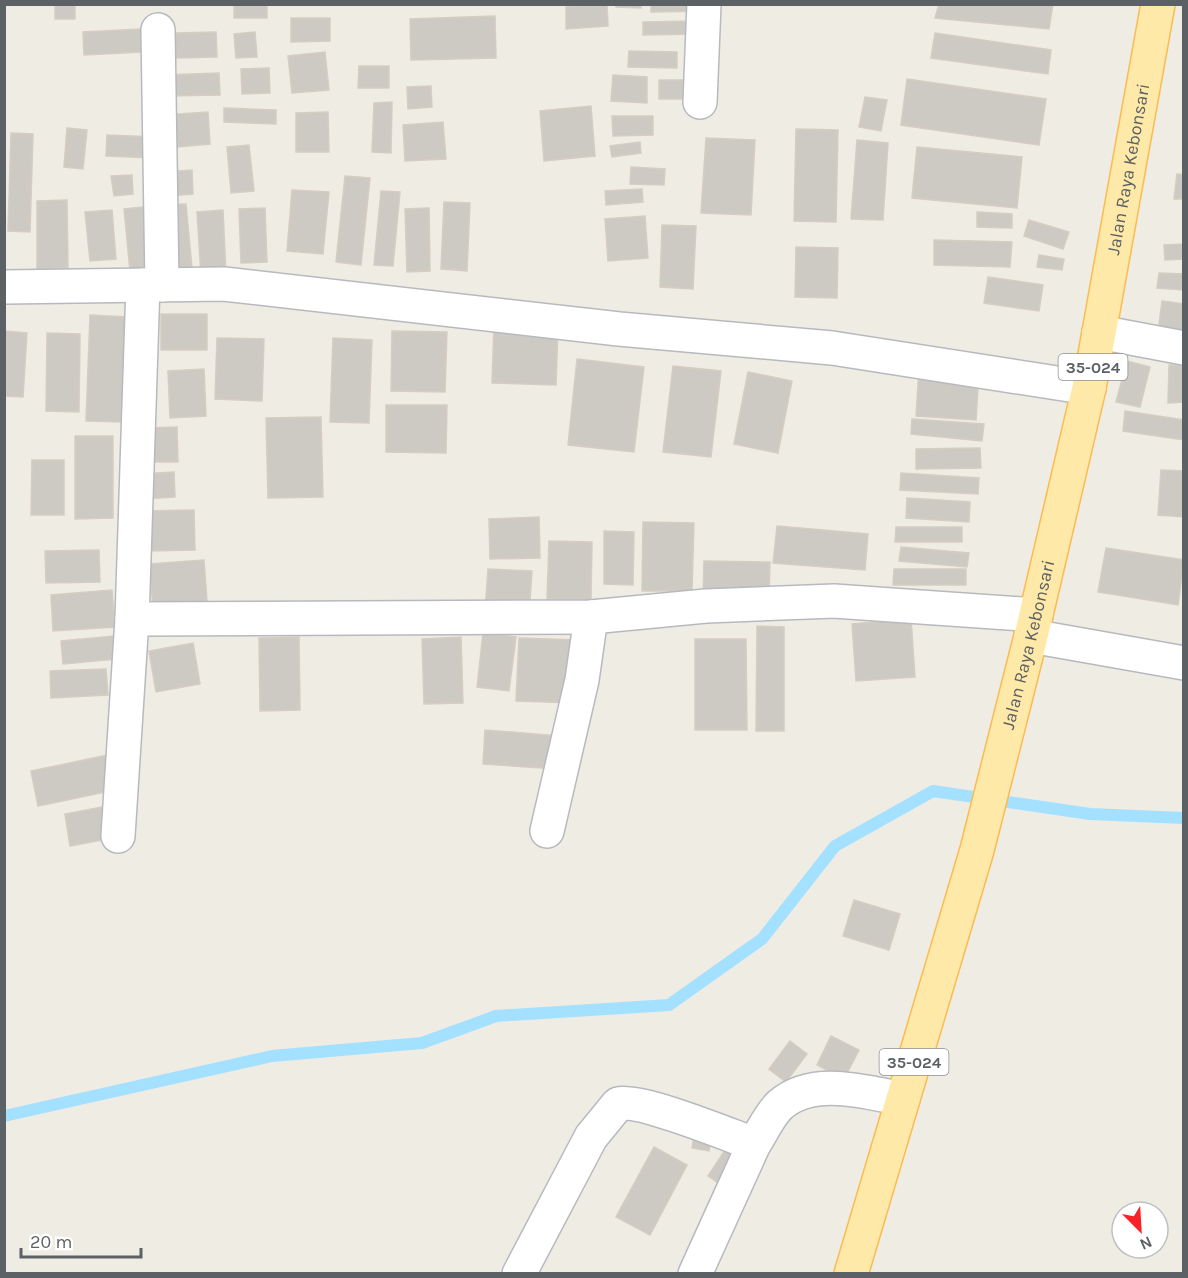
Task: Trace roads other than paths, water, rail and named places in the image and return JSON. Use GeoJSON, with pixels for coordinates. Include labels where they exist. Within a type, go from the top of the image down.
{"type":"FeatureCollection","features":[{"type":"Feature","properties":{"kind":"main road","name":"Jalan Raya Kebonsari"},"geometry":{"type":"LineString","coordinates":[[851,1274],[977,850],[1033,626],[1089,388],[1158,4]]}},
{"type":"Feature","properties":{"kind":"street"},"geometry":{"type":"LineString","coordinates":[[700,102],[704,4]]}},
{"type":"Feature","properties":{"kind":"street"},"geometry":{"type":"LineString","coordinates":[[118,836],[152,285],[158,30]]}},
{"type":"Feature","properties":{"kind":"street"},"geometry":{"type":"LineString","coordinates":[[4,287],[224,284],[620,329],[832,348],[1089,388]]}},
{"type":"Feature","properties":{"kind":"street"},"geometry":{"type":"LineString","coordinates":[[1099,332],[1184,348]]}},
{"type":"Feature","properties":{"kind":"street"},"geometry":{"type":"LineString","coordinates":[[132,619],[591,617],[706,606],[834,601],[1033,626],[1184,663]]}},
{"type":"Feature","properties":{"kind":"street"},"geometry":{"type":"LineString","coordinates":[[547,831],[582,680],[591,617]]}},
{"type":"Feature","properties":{"kind":"street"},"geometry":{"type":"LineString","coordinates":[[695,1274],[754,1144],[779,1106],[806,1091],[816,1089],[847,1089],[903,1099]]}},
{"type":"Feature","properties":{"kind":"street"},"geometry":{"type":"LineString","coordinates":[[519,1274],[591,1137],[608,1113],[621,1102],[666,1114],[754,1144]]}},
{"type":"Feature","properties":{"kind":"waterway"},"geometry":{"type":"LineString","coordinates":[[4,1116],[272,1056],[422,1043],[496,1016],[669,1005],[762,939],[835,846],[933,791],[1090,814],[1184,818]]}}]}
